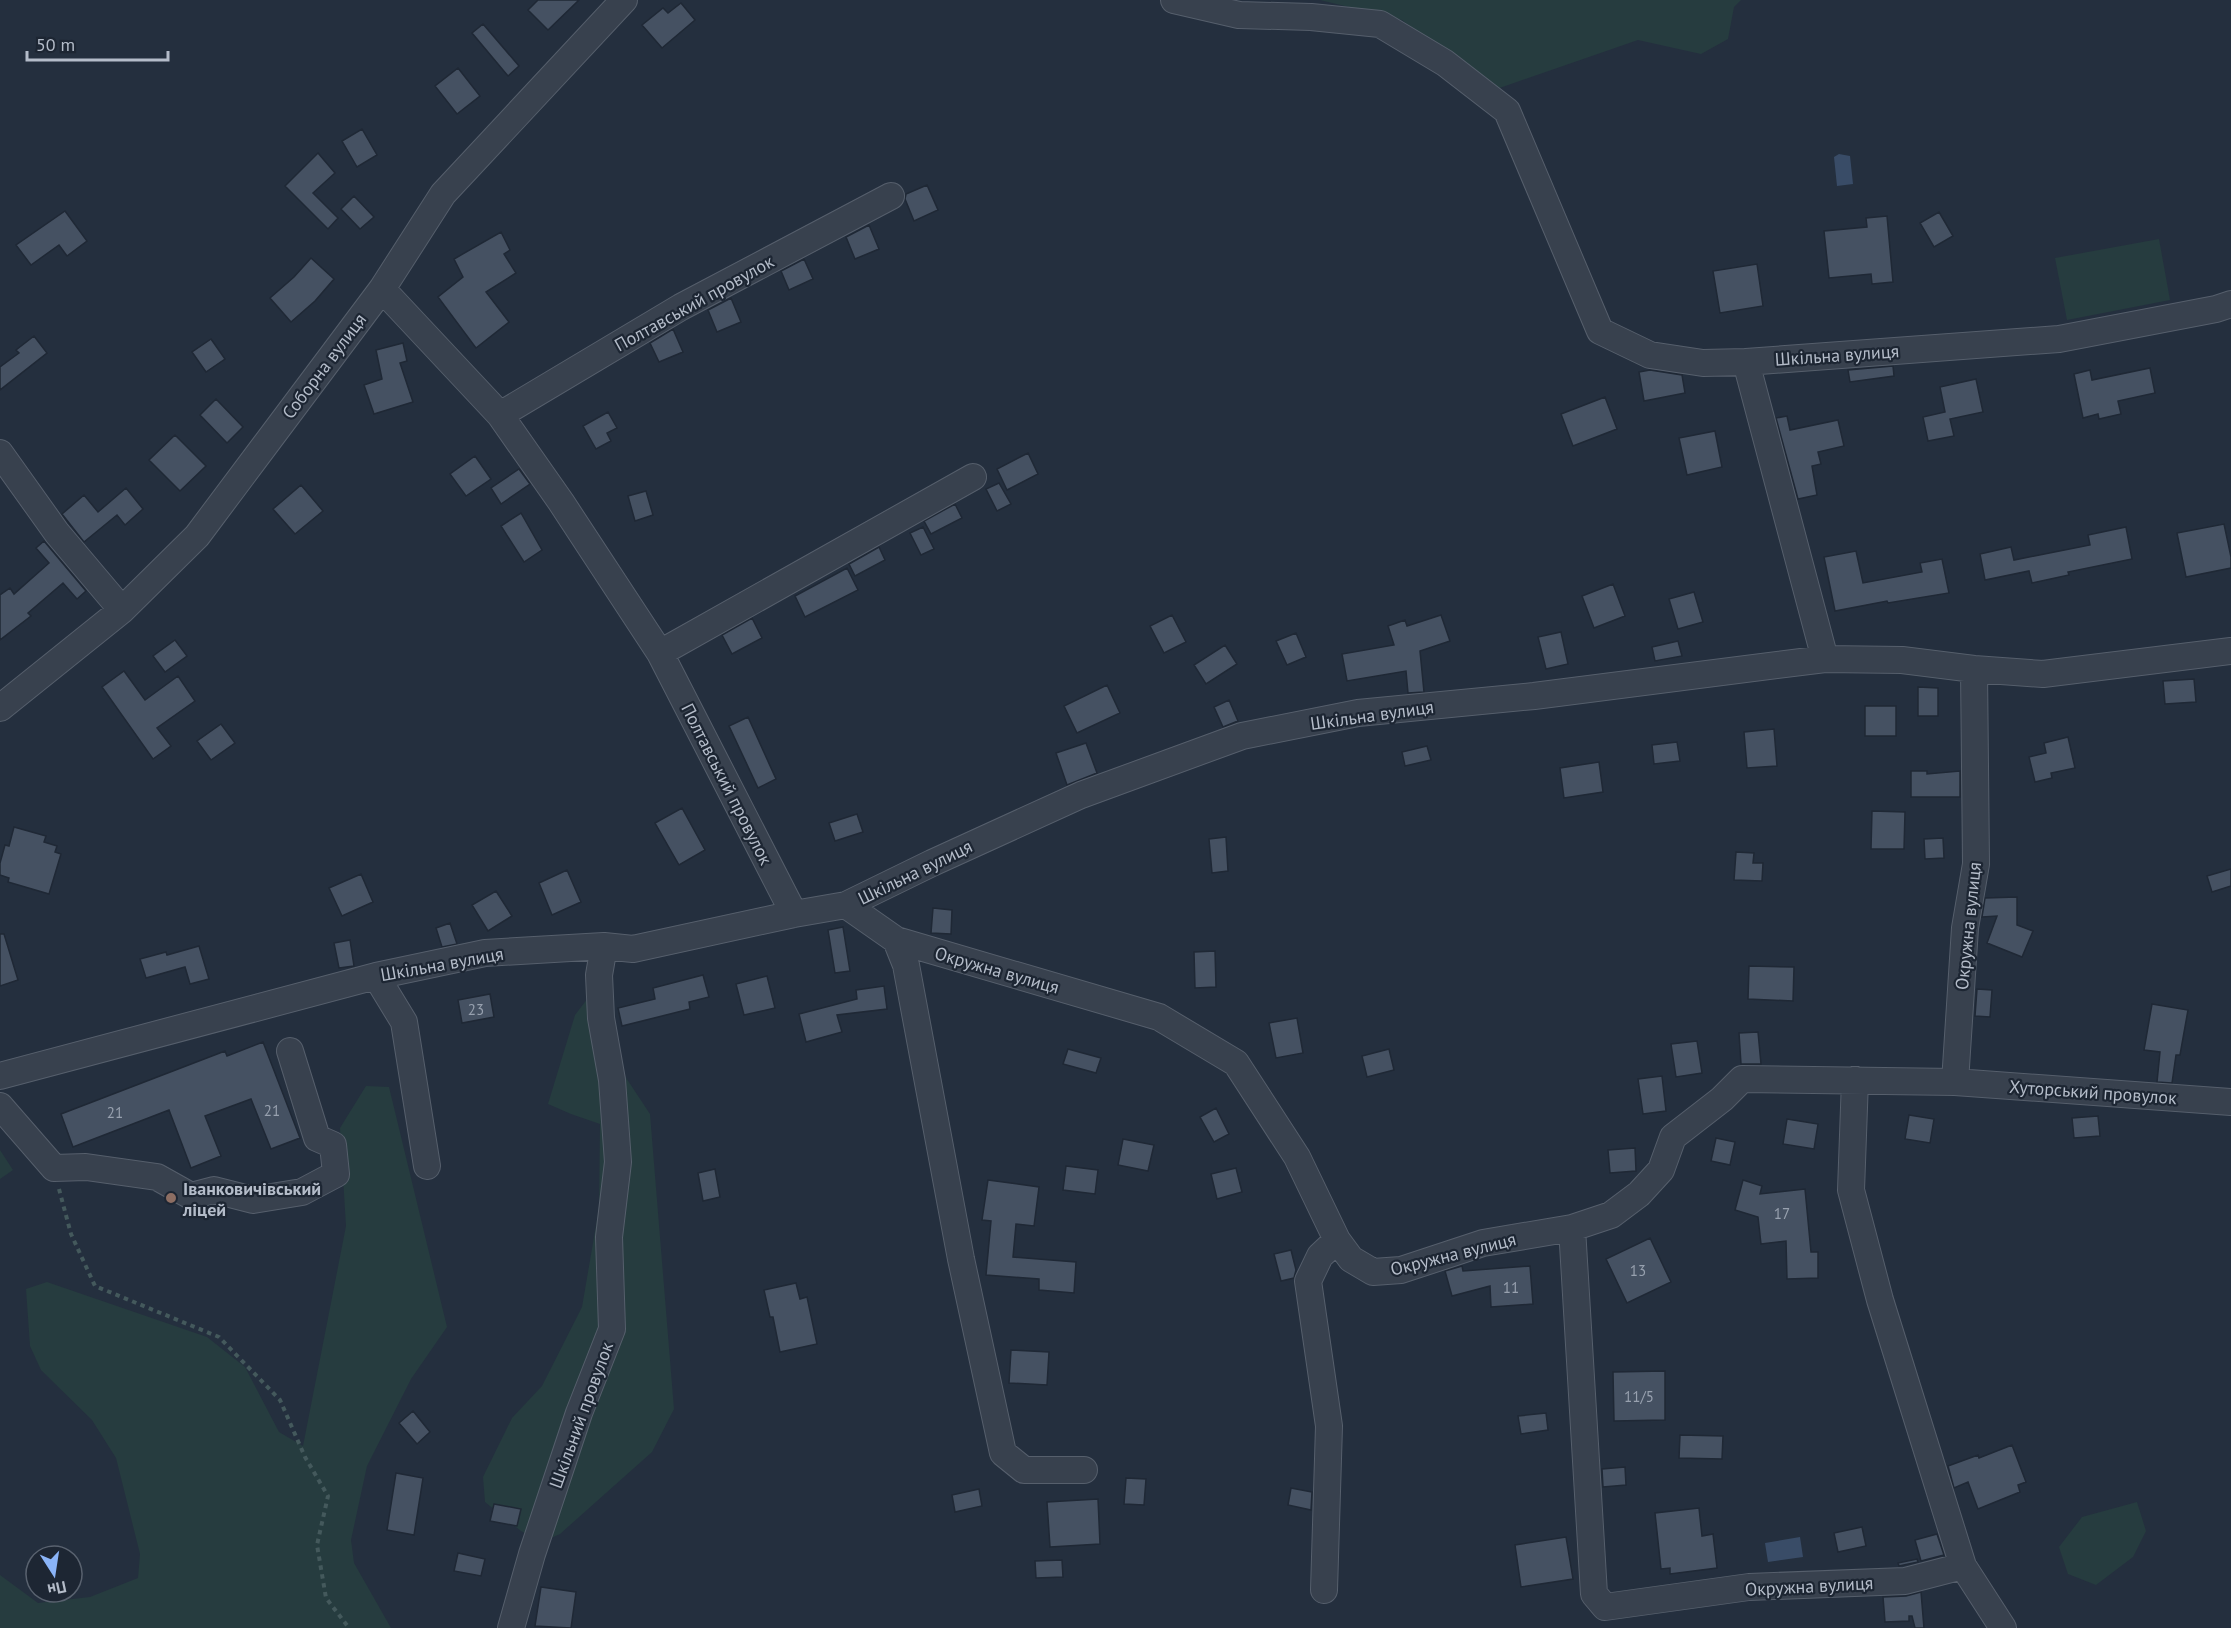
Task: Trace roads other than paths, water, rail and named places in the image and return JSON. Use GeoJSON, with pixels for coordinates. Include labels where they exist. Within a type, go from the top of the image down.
{"type":"FeatureCollection","features":[{"type":"Feature","properties":{"kind":"street","name":"Соборна вулиця"},"geometry":{"type":"LineString","coordinates":[[3,710],[122,610],[197,536],[382,289],[443,194],[624,0]]}},
{"type":"Feature","properties":{"kind":"street"},"geometry":{"type":"LineString","coordinates":[[1174,0],[1239,15],[1311,17],[1380,24],[1445,63],[1507,111],[1600,331],[1650,355],[1703,363],[1746,362]]}},
{"type":"Feature","properties":{"kind":"street","name":"Полтавський провулок"},"geometry":{"type":"LineString","coordinates":[[500,415],[681,307],[891,196]]}},
{"type":"Feature","properties":{"kind":"street","name":"Полтавський провулок"},"geometry":{"type":"LineString","coordinates":[[382,289],[500,415],[561,502],[660,653],[794,914]]}},
{"type":"Feature","properties":{"kind":"street","name":"Шкільна вулиця"},"geometry":{"type":"LineString","coordinates":[[1825,659],[1746,362],[2059,339],[2216,309],[2231,304]]}},
{"type":"Feature","properties":{"kind":"street"},"geometry":{"type":"LineString","coordinates":[[0,453],[57,533],[122,610]]}},
{"type":"Feature","properties":{"kind":"street"},"geometry":{"type":"LineString","coordinates":[[660,653],[973,477]]}},
{"type":"Feature","properties":{"kind":"street","name":"Шкільна вулиця"},"geometry":{"type":"LineString","coordinates":[[0,1076],[376,976],[484,953],[604,946],[633,949],[846,905],[1081,795],[1242,736],[1358,713],[1534,696],[1825,659],[1902,660],[1974,669],[2043,674],[2231,651]]}},
{"type":"Feature","properties":{"kind":"street","name":"Окружна вулиця"},"geometry":{"type":"LineString","coordinates":[[896,940],[1159,1017],[1236,1064],[1297,1157],[1337,1240],[1351,1259],[1373,1272],[1401,1270],[1483,1243],[1572,1228],[1611,1215],[1639,1194],[1661,1170],[1673,1137],[1722,1099],[1742,1079],[1955,1082],[1965,928],[1976,864],[1974,669]]}},
{"type":"Feature","properties":{"kind":"street"},"geometry":{"type":"LineString","coordinates":[[846,905],[896,940]]}},
{"type":"Feature","properties":{"kind":"street","name":"Окружна вулиця"},"geometry":{"type":"LineString","coordinates":[[896,940],[906,965],[961,1259],[1003,1453],[1024,1470],[1084,1470]]}},
{"type":"Feature","properties":{"kind":"street","name":"Шкільний провулок"},"geometry":{"type":"LineString","coordinates":[[511,1628],[532,1554],[579,1413],[612,1329],[609,1237],[618,1162],[612,1080],[601,1018],[599,975],[604,946]]}},
{"type":"Feature","properties":{"kind":"street"},"geometry":{"type":"LineString","coordinates":[[376,976],[404,1022],[427,1166]]}},
{"type":"Feature","properties":{"kind":"street"},"geometry":{"type":"LineString","coordinates":[[0,1106],[54,1168],[86,1167],[157,1177],[191,1196],[214,1190],[253,1200],[302,1192],[336,1174],[333,1145],[317,1138],[290,1051]]}},
{"type":"Feature","properties":{"kind":"street"},"geometry":{"type":"LineString","coordinates":[[1855,1080],[1851,1190],[1880,1300],[1963,1566],[2003,1628]]}},
{"type":"Feature","properties":{"kind":"street","name":"Хуторський провулок"},"geometry":{"type":"LineString","coordinates":[[1955,1082],[2231,1102]]}},
{"type":"Feature","properties":{"kind":"street","name":"Окружна вулиця"},"geometry":{"type":"LineString","coordinates":[[1572,1228],[1594,1594],[1605,1607],[1749,1587],[1905,1581],[1963,1566]]}},
{"type":"Feature","properties":{"kind":"street"},"geometry":{"type":"LineString","coordinates":[[1324,1590],[1329,1426],[1308,1281],[1320,1256],[1337,1240]]}},
{"type":"Feature","properties":{"kind":"water"},"geometry":{"type":"Polygon","coordinates":[[[1839,154],[1850,156],[1853,184],[1837,186],[1834,157],[1839,154]]]}},
{"type":"Feature","properties":{"kind":"water"},"geometry":{"type":"Polygon","coordinates":[[[1800,1537],[1803,1557],[1768,1562],[1765,1543],[1800,1537]]]}},
{"type":"Feature","properties":{"kind":"place","name":"Іванковичівський ліцей"},"geometry":{"type":"Point","coordinates":[171,1198]}}]}
